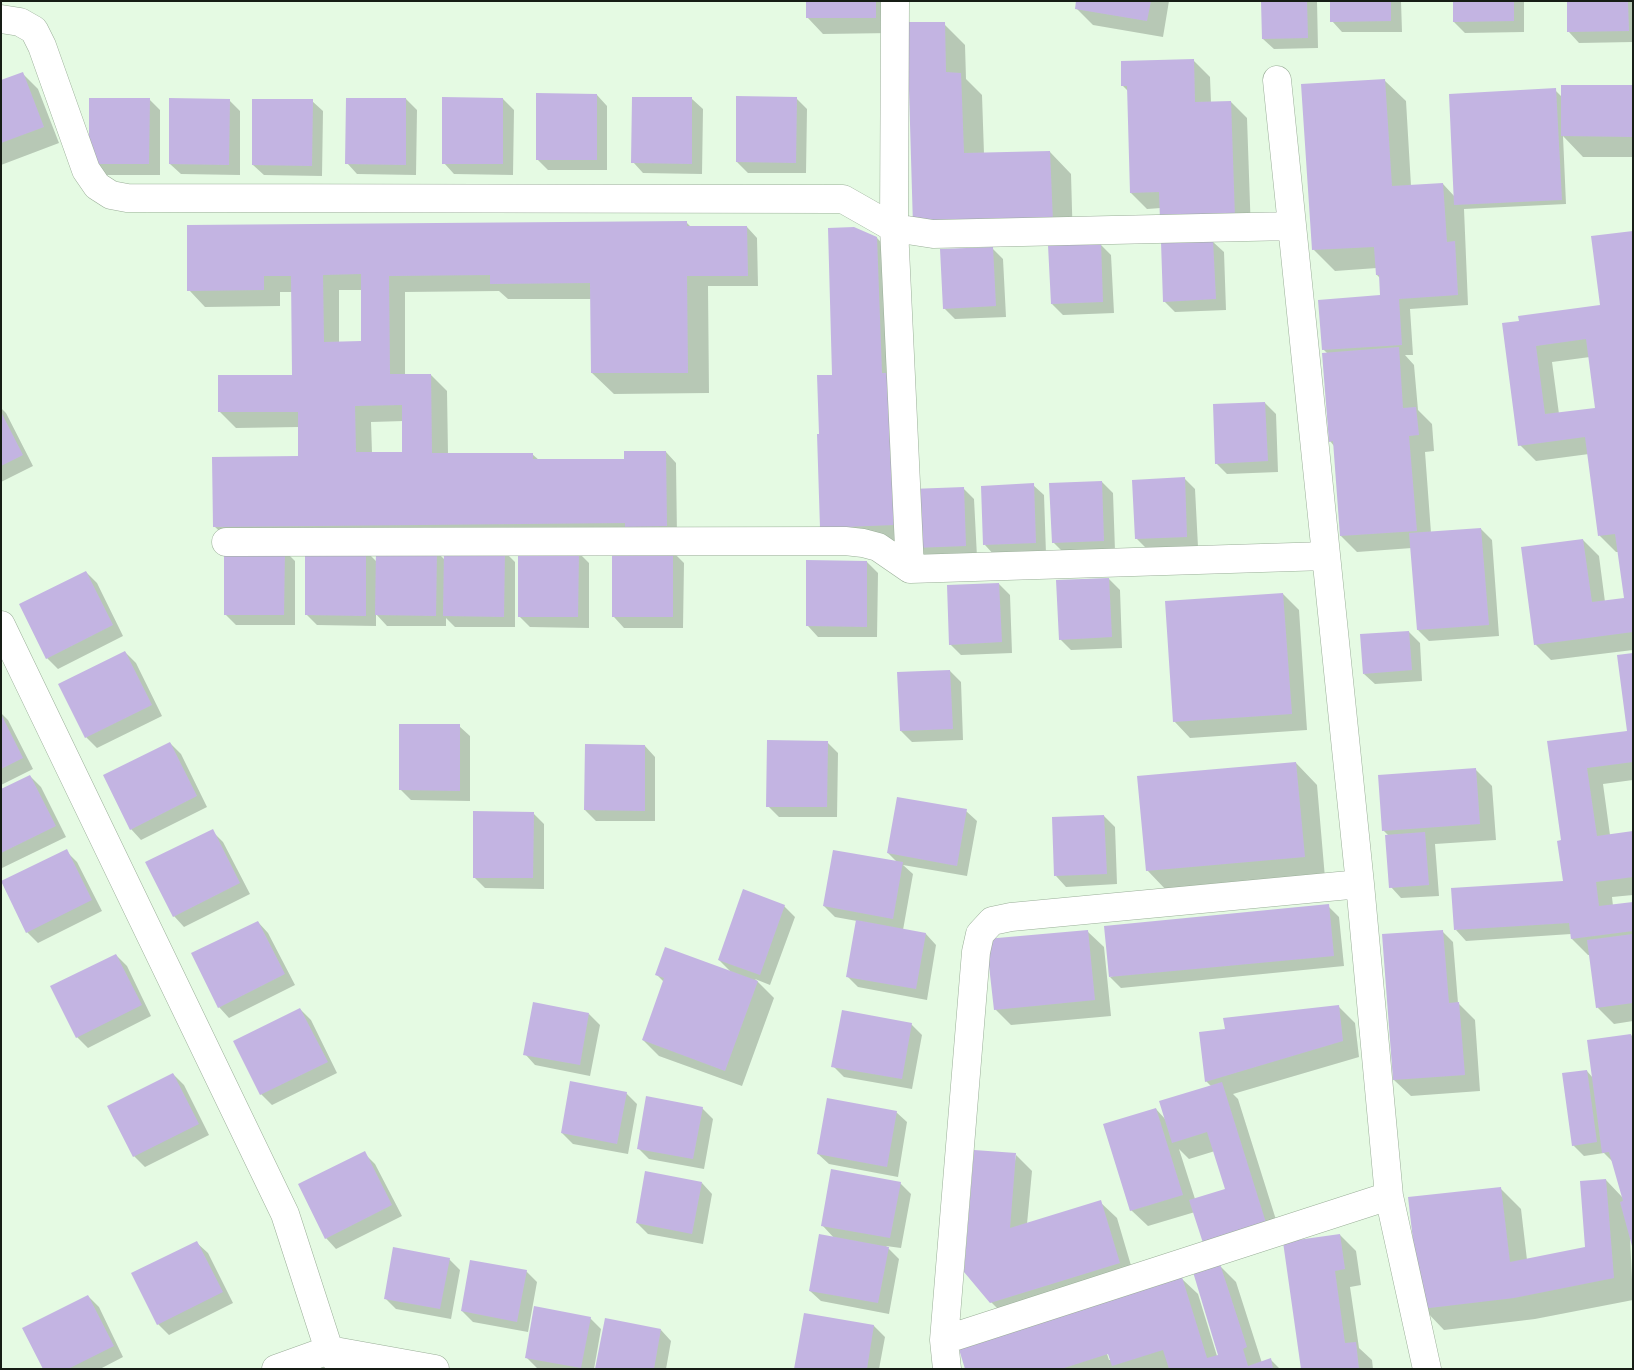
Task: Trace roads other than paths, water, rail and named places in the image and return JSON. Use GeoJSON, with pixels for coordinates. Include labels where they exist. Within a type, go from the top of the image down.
{"type":"FeatureCollection","features":[{"type":"Feature","properties":{"kind":"street"},"geometry":{"type":"LineString","coordinates":[[895,1],[894,228],[910,569]]}},
{"type":"Feature","properties":{"kind":"street"},"geometry":{"type":"LineString","coordinates":[[1,20],[20,22],[34,30],[42,46],[86,170],[97,186],[111,195],[127,198],[843,199],[894,228],[933,234],[1292,226]]}},
{"type":"Feature","properties":{"kind":"street"},"geometry":{"type":"LineString","coordinates":[[1277,80],[1360,884],[1389,1196],[1427,1369]]}},
{"type":"Feature","properties":{"kind":"street"},"geometry":{"type":"LineString","coordinates":[[226,542],[845,541],[863,542],[878,547],[910,569],[1326,556]]}},
{"type":"Feature","properties":{"kind":"street"},"geometry":{"type":"LineString","coordinates":[[1,625],[285,1214],[336,1359]]}},
{"type":"Feature","properties":{"kind":"street"},"geometry":{"type":"LineString","coordinates":[[946,1369],[944,1340],[976,952],[980,934],[992,921],[1011,917],[1360,884]]}},
{"type":"Feature","properties":{"kind":"street"},"geometry":{"type":"LineString","coordinates":[[944,1340],[1389,1196]]}},
{"type":"Feature","properties":{"kind":"street"},"geometry":{"type":"LineString","coordinates":[[276,1369],[336,1359],[435,1369]]}}]}
